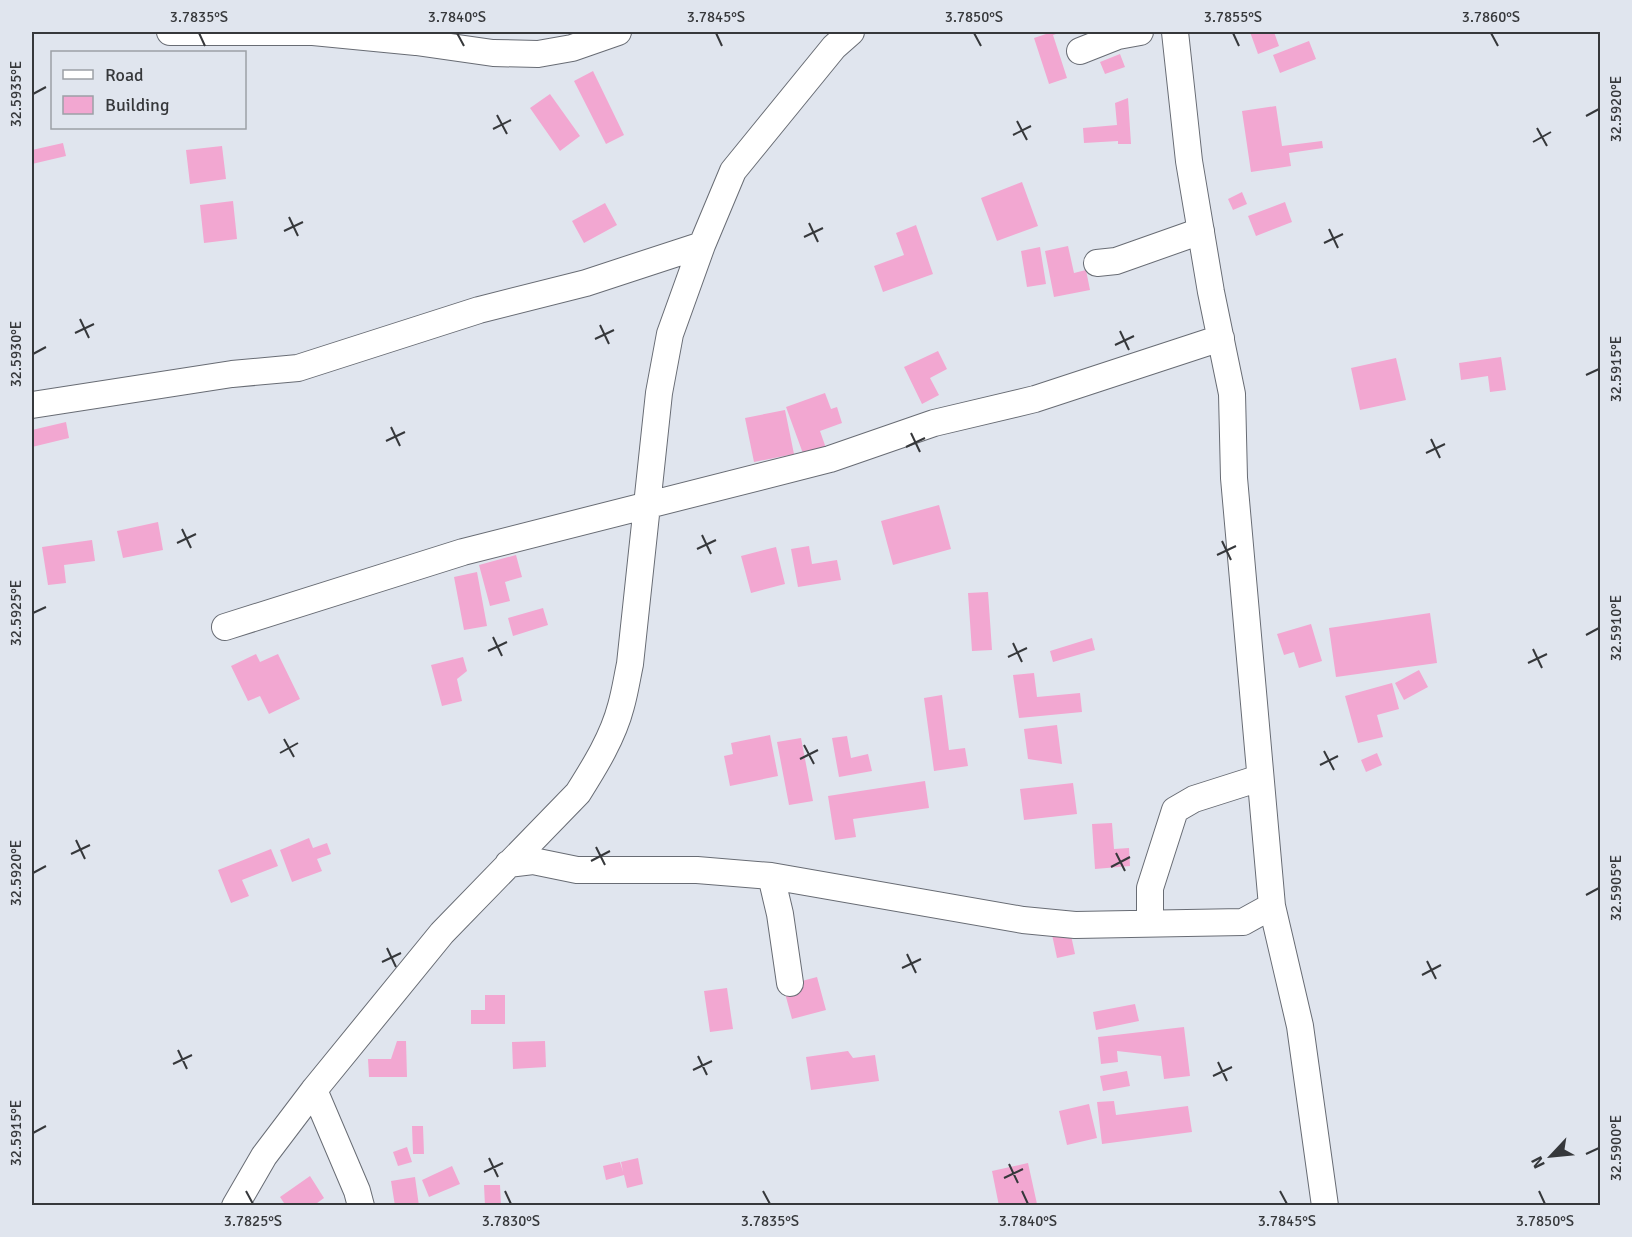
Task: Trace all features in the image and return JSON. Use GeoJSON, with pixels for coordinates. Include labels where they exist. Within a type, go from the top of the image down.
{"type":"FeatureCollection","features":[{"type":"Feature","properties":{"kind":"street"},"geometry":{"type":"LineString","coordinates":[[170,32],[313,32],[416,42],[493,53],[538,54],[572,48],[618,32]]}},
{"type":"Feature","properties":{"kind":"street"},"geometry":{"type":"LineString","coordinates":[[235,1206],[264,1156],[314,1090],[442,933],[578,793],[606,743],[621,706],[630,664],[659,393],[670,334],[702,245],[733,171],[834,47],[851,32]]}},
{"type":"Feature","properties":{"kind":"street"},"geometry":{"type":"LineString","coordinates":[[1080,51],[1118,36],[1140,32]]}},
{"type":"Feature","properties":{"kind":"street"},"geometry":{"type":"LineString","coordinates":[[1175,32],[1189,161],[1211,292],[1232,394],[1234,478],[1272,906],[1300,1026],[1326,1206]]}},
{"type":"Feature","properties":{"kind":"street"},"geometry":{"type":"LineString","coordinates":[[1097,263],[1116,261],[1201,231]]}},
{"type":"Feature","properties":{"kind":"street"},"geometry":{"type":"LineString","coordinates":[[32,405],[232,374],[298,368],[479,310],[586,284],[702,245]]}},
{"type":"Feature","properties":{"kind":"street"},"geometry":{"type":"LineString","coordinates":[[225,627],[463,552],[831,459],[934,423],[1035,399],[1221,338]]}},
{"type":"Feature","properties":{"kind":"street"},"geometry":{"type":"LineString","coordinates":[[1150,923],[1150,888],[1175,810],[1194,800],[1260,778]]}},
{"type":"Feature","properties":{"kind":"street"},"geometry":{"type":"LineString","coordinates":[[508,864],[533,861],[577,870],[697,870],[771,876],[1023,920],[1075,925],[1243,922],[1272,906]]}},
{"type":"Feature","properties":{"kind":"street"},"geometry":{"type":"LineString","coordinates":[[771,876],[780,914],[790,983]]}},
{"type":"Feature","properties":{"kind":"street"},"geometry":{"type":"LineString","coordinates":[[314,1090],[357,1191],[361,1206]]}},
{"type":"Feature","properties":{"kind":"building"},"geometry":{"type":"Polygon","coordinates":[[[1052,32],[1062,32],[1053,35],[1067,78],[1049,84],[1034,38],[1052,32]]]}},
{"type":"Feature","properties":{"kind":"building"},"geometry":{"type":"Polygon","coordinates":[[[1250,32],[1274,32],[1279,46],[1258,54],[1250,32]]]}},
{"type":"Feature","properties":{"kind":"building"},"geometry":{"type":"Polygon","coordinates":[[[1309,41],[1316,59],[1280,73],[1273,55],[1309,41]]]}},
{"type":"Feature","properties":{"kind":"building"},"geometry":{"type":"Polygon","coordinates":[[[1120,54],[1125,67],[1105,74],[1100,62],[1120,54]]]}},
{"type":"Feature","properties":{"kind":"building"},"geometry":{"type":"Polygon","coordinates":[[[593,71],[624,135],[606,144],[574,81],[593,71]]]}},
{"type":"Feature","properties":{"kind":"building"},"geometry":{"type":"Polygon","coordinates":[[[550,94],[580,136],[560,151],[530,108],[550,94]]]}},
{"type":"Feature","properties":{"kind":"building"},"geometry":{"type":"Polygon","coordinates":[[[1128,98],[1131,144],[1118,144],[1118,141],[1084,143],[1083,128],[1117,125],[1115,103],[1128,98]]]}},
{"type":"Feature","properties":{"kind":"building"},"geometry":{"type":"Polygon","coordinates":[[[1276,106],[1282,146],[1322,141],[1323,148],[1289,153],[1291,166],[1251,172],[1242,111],[1276,106]]]}},
{"type":"Feature","properties":{"kind":"building"},"geometry":{"type":"Polygon","coordinates":[[[63,143],[66,156],[32,164],[32,150],[63,143]]]}},
{"type":"Feature","properties":{"kind":"building"},"geometry":{"type":"Polygon","coordinates":[[[222,146],[226,179],[190,184],[186,150],[222,146]]]}},
{"type":"Feature","properties":{"kind":"building"},"geometry":{"type":"Polygon","coordinates":[[[1022,182],[1038,226],[997,241],[981,198],[1022,182]]]}},
{"type":"Feature","properties":{"kind":"building"},"geometry":{"type":"Polygon","coordinates":[[[1242,192],[1247,204],[1233,210],[1228,199],[1242,192]]]}},
{"type":"Feature","properties":{"kind":"building"},"geometry":{"type":"Polygon","coordinates":[[[233,201],[237,239],[204,243],[200,205],[233,201]]]}},
{"type":"Feature","properties":{"kind":"building"},"geometry":{"type":"Polygon","coordinates":[[[1285,202],[1292,222],[1256,236],[1248,216],[1285,202]]]}},
{"type":"Feature","properties":{"kind":"building"},"geometry":{"type":"Polygon","coordinates":[[[605,203],[617,225],[584,243],[572,221],[605,203]]]}},
{"type":"Feature","properties":{"kind":"building"},"geometry":{"type":"Polygon","coordinates":[[[916,225],[933,274],[883,292],[874,266],[904,255],[896,233],[916,225]]]}},
{"type":"Feature","properties":{"kind":"building"},"geometry":{"type":"Polygon","coordinates":[[[1068,246],[1074,273],[1086,270],[1090,290],[1054,297],[1045,251],[1068,246]]]}},
{"type":"Feature","properties":{"kind":"building"},"geometry":{"type":"Polygon","coordinates":[[[1040,247],[1046,284],[1027,287],[1021,251],[1040,247]]]}},
{"type":"Feature","properties":{"kind":"building"},"geometry":{"type":"Polygon","coordinates":[[[938,351],[947,369],[930,378],[939,395],[922,404],[904,367],[938,351]]]}},
{"type":"Feature","properties":{"kind":"building"},"geometry":{"type":"Polygon","coordinates":[[[1501,357],[1506,390],[1490,392],[1488,376],[1461,380],[1459,363],[1501,357]]]}},
{"type":"Feature","properties":{"kind":"building"},"geometry":{"type":"Polygon","coordinates":[[[1396,358],[1406,400],[1360,410],[1351,368],[1396,358]]]}},
{"type":"Feature","properties":{"kind":"building"},"geometry":{"type":"Polygon","coordinates":[[[825,393],[831,409],[837,407],[842,423],[820,431],[827,451],[805,459],[786,407],[825,393]]]}},
{"type":"Feature","properties":{"kind":"building"},"geometry":{"type":"Polygon","coordinates":[[[785,410],[794,454],[754,462],[745,418],[785,410]]]}},
{"type":"Feature","properties":{"kind":"building"},"geometry":{"type":"Polygon","coordinates":[[[66,422],[69,438],[32,447],[32,430],[66,422]]]}},
{"type":"Feature","properties":{"kind":"building"},"geometry":{"type":"Polygon","coordinates":[[[939,505],[951,549],[893,565],[881,521],[939,505]]]}},
{"type":"Feature","properties":{"kind":"building"},"geometry":{"type":"Polygon","coordinates":[[[158,522],[163,550],[123,558],[117,531],[158,522]]]}},
{"type":"Feature","properties":{"kind":"building"},"geometry":{"type":"Polygon","coordinates":[[[92,540],[95,561],[64,565],[66,583],[48,585],[42,547],[92,540]]]}},
{"type":"Feature","properties":{"kind":"building"},"geometry":{"type":"Polygon","coordinates":[[[809,546],[812,564],[837,560],[841,580],[798,587],[791,549],[809,546]]]}},
{"type":"Feature","properties":{"kind":"building"},"geometry":{"type":"Polygon","coordinates":[[[776,547],[785,584],[751,593],[741,556],[776,547]]]}},
{"type":"Feature","properties":{"kind":"building"},"geometry":{"type":"Polygon","coordinates":[[[516,555],[522,577],[505,582],[510,601],[490,606],[479,565],[516,555]]]}},
{"type":"Feature","properties":{"kind":"building"},"geometry":{"type":"Polygon","coordinates":[[[477,572],[487,626],[464,630],[454,577],[477,572]]]}},
{"type":"Feature","properties":{"kind":"building"},"geometry":{"type":"Polygon","coordinates":[[[988,592],[992,650],[972,651],[968,593],[988,592]]]}},
{"type":"Feature","properties":{"kind":"building"},"geometry":{"type":"Polygon","coordinates":[[[543,608],[548,625],[513,636],[508,618],[543,608]]]}},
{"type":"Feature","properties":{"kind":"building"},"geometry":{"type":"Polygon","coordinates":[[[1430,613],[1437,663],[1336,677],[1329,628],[1430,613]]]}},
{"type":"Feature","properties":{"kind":"building"},"geometry":{"type":"Polygon","coordinates":[[[1311,624],[1322,661],[1299,668],[1294,652],[1284,655],[1277,634],[1311,624]]]}},
{"type":"Feature","properties":{"kind":"building"},"geometry":{"type":"Polygon","coordinates":[[[1092,638],[1095,650],[1053,662],[1050,651],[1092,638]]]}},
{"type":"Feature","properties":{"kind":"building"},"geometry":{"type":"Polygon","coordinates":[[[256,654],[260,662],[278,654],[300,699],[269,714],[260,696],[248,701],[231,666],[256,654]]]}},
{"type":"Feature","properties":{"kind":"building"},"geometry":{"type":"Polygon","coordinates":[[[463,657],[467,671],[457,679],[462,701],[442,706],[431,665],[463,657]]]}},
{"type":"Feature","properties":{"kind":"building"},"geometry":{"type":"Polygon","coordinates":[[[1419,670],[1428,687],[1404,700],[1395,683],[1419,670]]]}},
{"type":"Feature","properties":{"kind":"building"},"geometry":{"type":"Polygon","coordinates":[[[1034,673],[1037,697],[1080,693],[1082,712],[1019,718],[1013,675],[1034,673]]]}},
{"type":"Feature","properties":{"kind":"building"},"geometry":{"type":"Polygon","coordinates":[[[1392,683],[1399,709],[1377,715],[1383,737],[1358,743],[1345,696],[1392,683]]]}},
{"type":"Feature","properties":{"kind":"building"},"geometry":{"type":"Polygon","coordinates":[[[942,695],[949,750],[965,748],[968,766],[934,771],[924,698],[942,695]]]}},
{"type":"Feature","properties":{"kind":"building"},"geometry":{"type":"Polygon","coordinates":[[[1057,725],[1062,764],[1028,759],[1024,729],[1057,725]]]}},
{"type":"Feature","properties":{"kind":"building"},"geometry":{"type":"Polygon","coordinates":[[[770,735],[778,776],[730,786],[724,756],[733,754],[731,743],[770,735]]]}},
{"type":"Feature","properties":{"kind":"building"},"geometry":{"type":"Polygon","coordinates":[[[847,736],[851,758],[868,754],[872,771],[839,777],[832,738],[847,736]]]}},
{"type":"Feature","properties":{"kind":"building"},"geometry":{"type":"Polygon","coordinates":[[[801,738],[813,801],[789,805],[777,742],[801,738]]]}},
{"type":"Feature","properties":{"kind":"building"},"geometry":{"type":"Polygon","coordinates":[[[1377,753],[1382,765],[1366,772],[1361,760],[1377,753]]]}},
{"type":"Feature","properties":{"kind":"building"},"geometry":{"type":"Polygon","coordinates":[[[925,781],[929,808],[853,819],[856,837],[835,840],[828,796],[925,781]]]}},
{"type":"Feature","properties":{"kind":"building"},"geometry":{"type":"Polygon","coordinates":[[[1073,783],[1077,814],[1024,820],[1020,789],[1073,783]]]}},
{"type":"Feature","properties":{"kind":"building"},"geometry":{"type":"Polygon","coordinates":[[[1112,823],[1114,849],[1129,848],[1130,866],[1095,869],[1092,824],[1112,823]]]}},
{"type":"Feature","properties":{"kind":"building"},"geometry":{"type":"Polygon","coordinates":[[[309,838],[313,848],[327,843],[331,854],[317,859],[322,871],[292,882],[280,850],[309,838]]]}},
{"type":"Feature","properties":{"kind":"building"},"geometry":{"type":"Polygon","coordinates":[[[271,849],[278,866],[242,880],[249,896],[231,903],[218,870],[271,849]]]}},
{"type":"Feature","properties":{"kind":"building"},"geometry":{"type":"Polygon","coordinates":[[[1069,926],[1075,954],[1057,958],[1051,930],[1069,926]]]}},
{"type":"Feature","properties":{"kind":"building"},"geometry":{"type":"Polygon","coordinates":[[[817,977],[826,1010],[792,1019],[783,986],[817,977]]]}},
{"type":"Feature","properties":{"kind":"building"},"geometry":{"type":"Polygon","coordinates":[[[727,988],[733,1029],[710,1032],[704,991],[727,988]]]}},
{"type":"Feature","properties":{"kind":"building"},"geometry":{"type":"Polygon","coordinates":[[[485,995],[505,995],[505,1024],[471,1024],[471,1010],[485,1010],[485,995]]]}},
{"type":"Feature","properties":{"kind":"building"},"geometry":{"type":"Polygon","coordinates":[[[1135,1004],[1139,1021],[1096,1030],[1093,1012],[1135,1004]]]}},
{"type":"Feature","properties":{"kind":"building"},"geometry":{"type":"Polygon","coordinates":[[[1184,1027],[1190,1076],[1164,1079],[1161,1056],[1117,1051],[1118,1062],[1101,1064],[1098,1037],[1184,1027]]]}},
{"type":"Feature","properties":{"kind":"building"},"geometry":{"type":"Polygon","coordinates":[[[397,1041],[406,1041],[407,1077],[369,1077],[368,1059],[391,1059],[397,1041]]]}},
{"type":"Feature","properties":{"kind":"building"},"geometry":{"type":"Polygon","coordinates":[[[545,1041],[546,1067],[513,1069],[512,1042],[545,1041]]]}},
{"type":"Feature","properties":{"kind":"building"},"geometry":{"type":"Polygon","coordinates":[[[848,1051],[853,1058],[875,1055],[879,1081],[811,1090],[806,1057],[848,1051]]]}},
{"type":"Feature","properties":{"kind":"building"},"geometry":{"type":"Polygon","coordinates":[[[1127,1071],[1130,1086],[1103,1091],[1100,1076],[1127,1071]]]}},
{"type":"Feature","properties":{"kind":"building"},"geometry":{"type":"Polygon","coordinates":[[[1114,1101],[1116,1115],[1188,1106],[1192,1132],[1102,1144],[1097,1102],[1114,1101]]]}},
{"type":"Feature","properties":{"kind":"building"},"geometry":{"type":"Polygon","coordinates":[[[1089,1104],[1097,1138],[1067,1145],[1059,1111],[1089,1104]]]}},
{"type":"Feature","properties":{"kind":"building"},"geometry":{"type":"Polygon","coordinates":[[[412,1126],[423,1126],[424,1154],[413,1154],[412,1126]]]}},
{"type":"Feature","properties":{"kind":"building"},"geometry":{"type":"Polygon","coordinates":[[[407,1147],[412,1162],[398,1166],[393,1152],[407,1147]]]}},
{"type":"Feature","properties":{"kind":"building"},"geometry":{"type":"Polygon","coordinates":[[[638,1158],[643,1184],[627,1188],[624,1175],[606,1180],[603,1166],[620,1162],[623,1172],[621,1162],[638,1158]]]}},
{"type":"Feature","properties":{"kind":"building"},"geometry":{"type":"Polygon","coordinates":[[[1028,1163],[1037,1204],[999,1206],[992,1171],[1028,1163]]]}},
{"type":"Feature","properties":{"kind":"building"},"geometry":{"type":"Polygon","coordinates":[[[452,1166],[460,1184],[429,1197],[422,1180],[452,1166]]]}},
{"type":"Feature","properties":{"kind":"building"},"geometry":{"type":"Polygon","coordinates":[[[310,1176],[324,1198],[313,1206],[286,1206],[280,1197],[310,1176]]]}},
{"type":"Feature","properties":{"kind":"building"},"geometry":{"type":"Polygon","coordinates":[[[415,1177],[419,1206],[395,1206],[391,1181],[415,1177]]]}},
{"type":"Feature","properties":{"kind":"building"},"geometry":{"type":"Polygon","coordinates":[[[484,1185],[500,1185],[501,1206],[485,1206],[484,1185]]]}}]}
